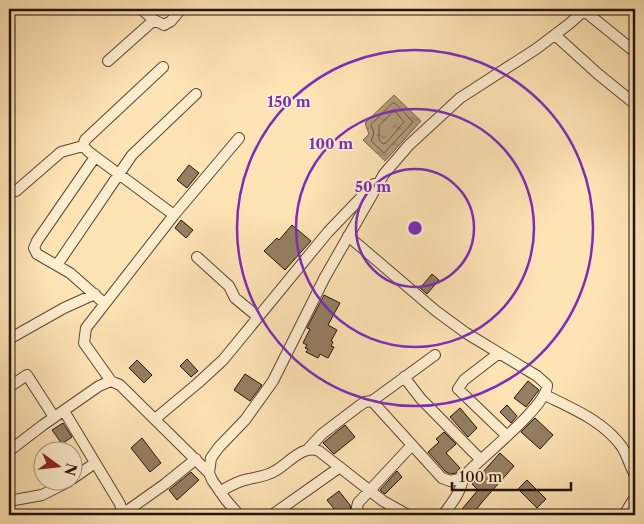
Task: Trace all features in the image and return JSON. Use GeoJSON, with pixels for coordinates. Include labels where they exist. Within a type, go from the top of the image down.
{"type":"FeatureCollection","features":[{"type":"Feature","properties":{"kind":"street"},"geometry":{"type":"LineString","coordinates":[[141,9],[154,20],[164,25],[168,24],[181,9]]}},
{"type":"Feature","properties":{"kind":"street"},"geometry":{"type":"LineString","coordinates":[[155,419],[211,372],[328,232],[409,145],[460,98],[536,49],[584,9],[635,52]]}},
{"type":"Feature","properties":{"kind":"street"},"geometry":{"type":"LineString","coordinates":[[108,61],[154,20]]}},
{"type":"Feature","properties":{"kind":"street"},"geometry":{"type":"LineString","coordinates":[[555,35],[635,104]]}},
{"type":"Feature","properties":{"kind":"street"},"geometry":{"type":"LineString","coordinates":[[83,146],[85,140],[163,67]]}},
{"type":"Feature","properties":{"kind":"street"},"geometry":{"type":"LineString","coordinates":[[57,265],[138,149],[196,94]]}},
{"type":"Feature","properties":{"kind":"street"},"geometry":{"type":"LineString","coordinates":[[239,138],[174,215],[139,262],[104,303],[86,328],[83,339],[86,347],[111,381],[120,385],[196,459],[209,473],[220,492],[239,515]]}},
{"type":"Feature","properties":{"kind":"street"},"geometry":{"type":"LineString","coordinates":[[83,146],[174,215]]}},
{"type":"Feature","properties":{"kind":"street"},"geometry":{"type":"LineString","coordinates":[[16,191],[61,152],[83,146]]}},
{"type":"Feature","properties":{"kind":"street"},"geometry":{"type":"LineString","coordinates":[[95,156],[35,246],[37,254],[79,279],[104,303]]}},
{"type":"Feature","properties":{"kind":"street"},"geometry":{"type":"LineString","coordinates":[[209,473],[211,458],[245,420],[273,380],[325,277],[384,174]]}},
{"type":"Feature","properties":{"kind":"street"},"geometry":{"type":"LineString","coordinates":[[348,236],[436,311],[466,333],[544,381],[547,385],[545,395],[507,436],[466,474],[459,493],[443,515]]}},
{"type":"Feature","properties":{"kind":"street"},"geometry":{"type":"LineString","coordinates":[[197,258],[229,286],[236,298],[258,318]]}},
{"type":"Feature","properties":{"kind":"street"},"geometry":{"type":"LineString","coordinates":[[9,339],[64,308],[95,294]]}},
{"type":"Feature","properties":{"kind":"street"},"geometry":{"type":"LineString","coordinates":[[499,353],[464,380],[458,389],[507,436]]}},
{"type":"Feature","properties":{"kind":"street"},"geometry":{"type":"LineString","coordinates":[[220,492],[234,484],[275,472],[309,448],[322,434],[358,406],[372,401],[434,355]]}},
{"type":"Feature","properties":{"kind":"street"},"geometry":{"type":"LineString","coordinates":[[9,387],[27,375],[54,417]]}},
{"type":"Feature","properties":{"kind":"street"},"geometry":{"type":"LineString","coordinates":[[404,377],[421,399],[481,460]]}},
{"type":"Feature","properties":{"kind":"street"},"geometry":{"type":"LineString","coordinates":[[9,451],[99,386],[111,381]]}},
{"type":"Feature","properties":{"kind":"street"},"geometry":{"type":"LineString","coordinates":[[545,395],[590,418],[607,432],[623,448],[635,475]]}},
{"type":"Feature","properties":{"kind":"street"},"geometry":{"type":"LineString","coordinates":[[372,401],[442,478],[450,481],[464,478]]}},
{"type":"Feature","properties":{"kind":"street"},"geometry":{"type":"LineString","coordinates":[[64,411],[123,514],[196,459]]}},
{"type":"Feature","properties":{"kind":"street"},"geometry":{"type":"LineString","coordinates":[[359,515],[358,502],[412,445]]}},
{"type":"Feature","properties":{"kind":"street"},"geometry":{"type":"LineString","coordinates":[[309,448],[319,451],[383,501],[408,515]]}},
{"type":"Feature","properties":{"kind":"street"},"geometry":{"type":"LineString","coordinates":[[82,472],[95,463]]}},
{"type":"Feature","properties":{"kind":"street"},"geometry":{"type":"LineString","coordinates":[[272,515],[340,467]]}},
{"type":"Feature","properties":{"kind":"street"},"geometry":{"type":"LineString","coordinates":[[9,501],[42,495],[48,492]]}},
{"type":"Feature","properties":{"kind":"street"},"geometry":{"type":"LineString","coordinates":[[624,515],[635,497]]}},
{"type":"Feature","properties":{"kind":"water"},"geometry":{"type":"Polygon","coordinates":[[[394,95],[421,121],[385,161],[363,140],[369,134],[365,123],[394,95]]]}},
{"type":"Feature","properties":{"kind":"building"},"geometry":{"type":"Polygon","coordinates":[[[189,165],[199,173],[187,188],[177,180],[189,165]]]}},
{"type":"Feature","properties":{"kind":"building"},"geometry":{"type":"Polygon","coordinates":[[[181,220],[193,230],[186,238],[175,228],[181,220]]]}},
{"type":"Feature","properties":{"kind":"building"},"geometry":{"type":"Polygon","coordinates":[[[292,225],[311,241],[285,270],[264,251],[277,238],[279,240],[292,225]]]}},
{"type":"Feature","properties":{"kind":"building"},"geometry":{"type":"Polygon","coordinates":[[[432,274],[439,280],[427,294],[420,288],[432,274]]]}},
{"type":"Feature","properties":{"kind":"building"},"geometry":{"type":"Polygon","coordinates":[[[324,295],[340,303],[328,325],[337,330],[331,341],[333,342],[331,346],[334,347],[328,358],[320,354],[318,358],[306,352],[308,349],[305,348],[307,345],[303,343],[310,329],[307,328],[324,295]]]}},
{"type":"Feature","properties":{"kind":"building"},"geometry":{"type":"Polygon","coordinates":[[[187,359],[198,371],[191,377],[180,366],[187,359]]]}},
{"type":"Feature","properties":{"kind":"building"},"geometry":{"type":"Polygon","coordinates":[[[137,360],[152,375],[144,383],[129,368],[137,360]]]}},
{"type":"Feature","properties":{"kind":"building"},"geometry":{"type":"Polygon","coordinates":[[[245,374],[262,385],[250,401],[234,390],[245,374]]]}},
{"type":"Feature","properties":{"kind":"building"},"geometry":{"type":"Polygon","coordinates":[[[528,381],[539,390],[526,407],[514,398],[528,381]]]}},
{"type":"Feature","properties":{"kind":"building"},"geometry":{"type":"Polygon","coordinates":[[[507,405],[517,416],[511,423],[500,412],[507,405]]]}},
{"type":"Feature","properties":{"kind":"building"},"geometry":{"type":"Polygon","coordinates":[[[460,408],[477,428],[468,437],[450,417],[460,408]]]}},
{"type":"Feature","properties":{"kind":"building"},"geometry":{"type":"Polygon","coordinates":[[[535,418],[553,435],[540,449],[521,432],[535,418]]]}},
{"type":"Feature","properties":{"kind":"building"},"geometry":{"type":"Polygon","coordinates":[[[63,423],[72,437],[65,442],[61,442],[52,430],[63,423]]]}},
{"type":"Feature","properties":{"kind":"building"},"geometry":{"type":"Polygon","coordinates":[[[345,425],[355,437],[334,454],[323,443],[345,425]]]}},
{"type":"Feature","properties":{"kind":"building"},"geometry":{"type":"Polygon","coordinates":[[[444,432],[456,444],[446,453],[460,468],[456,473],[446,472],[428,452],[439,442],[436,439],[444,432]]]}},
{"type":"Feature","properties":{"kind":"building"},"geometry":{"type":"Polygon","coordinates":[[[142,438],[161,463],[150,472],[131,448],[142,438]]]}},
{"type":"Feature","properties":{"kind":"building"},"geometry":{"type":"Polygon","coordinates":[[[500,453],[514,466],[472,515],[457,515],[478,490],[472,484],[500,453]]]}},
{"type":"Feature","properties":{"kind":"building"},"geometry":{"type":"Polygon","coordinates":[[[397,471],[402,477],[385,494],[380,490],[397,471]]]}},
{"type":"Feature","properties":{"kind":"building"},"geometry":{"type":"Polygon","coordinates":[[[191,472],[199,480],[177,500],[169,490],[191,472]]]}},
{"type":"Feature","properties":{"kind":"building"},"geometry":{"type":"Polygon","coordinates":[[[527,480],[546,499],[537,508],[518,489],[527,480]]]}},
{"type":"Feature","properties":{"kind":"building"},"geometry":{"type":"Polygon","coordinates":[[[339,491],[350,505],[351,510],[344,515],[339,515],[327,500],[339,491]]]}}]}
